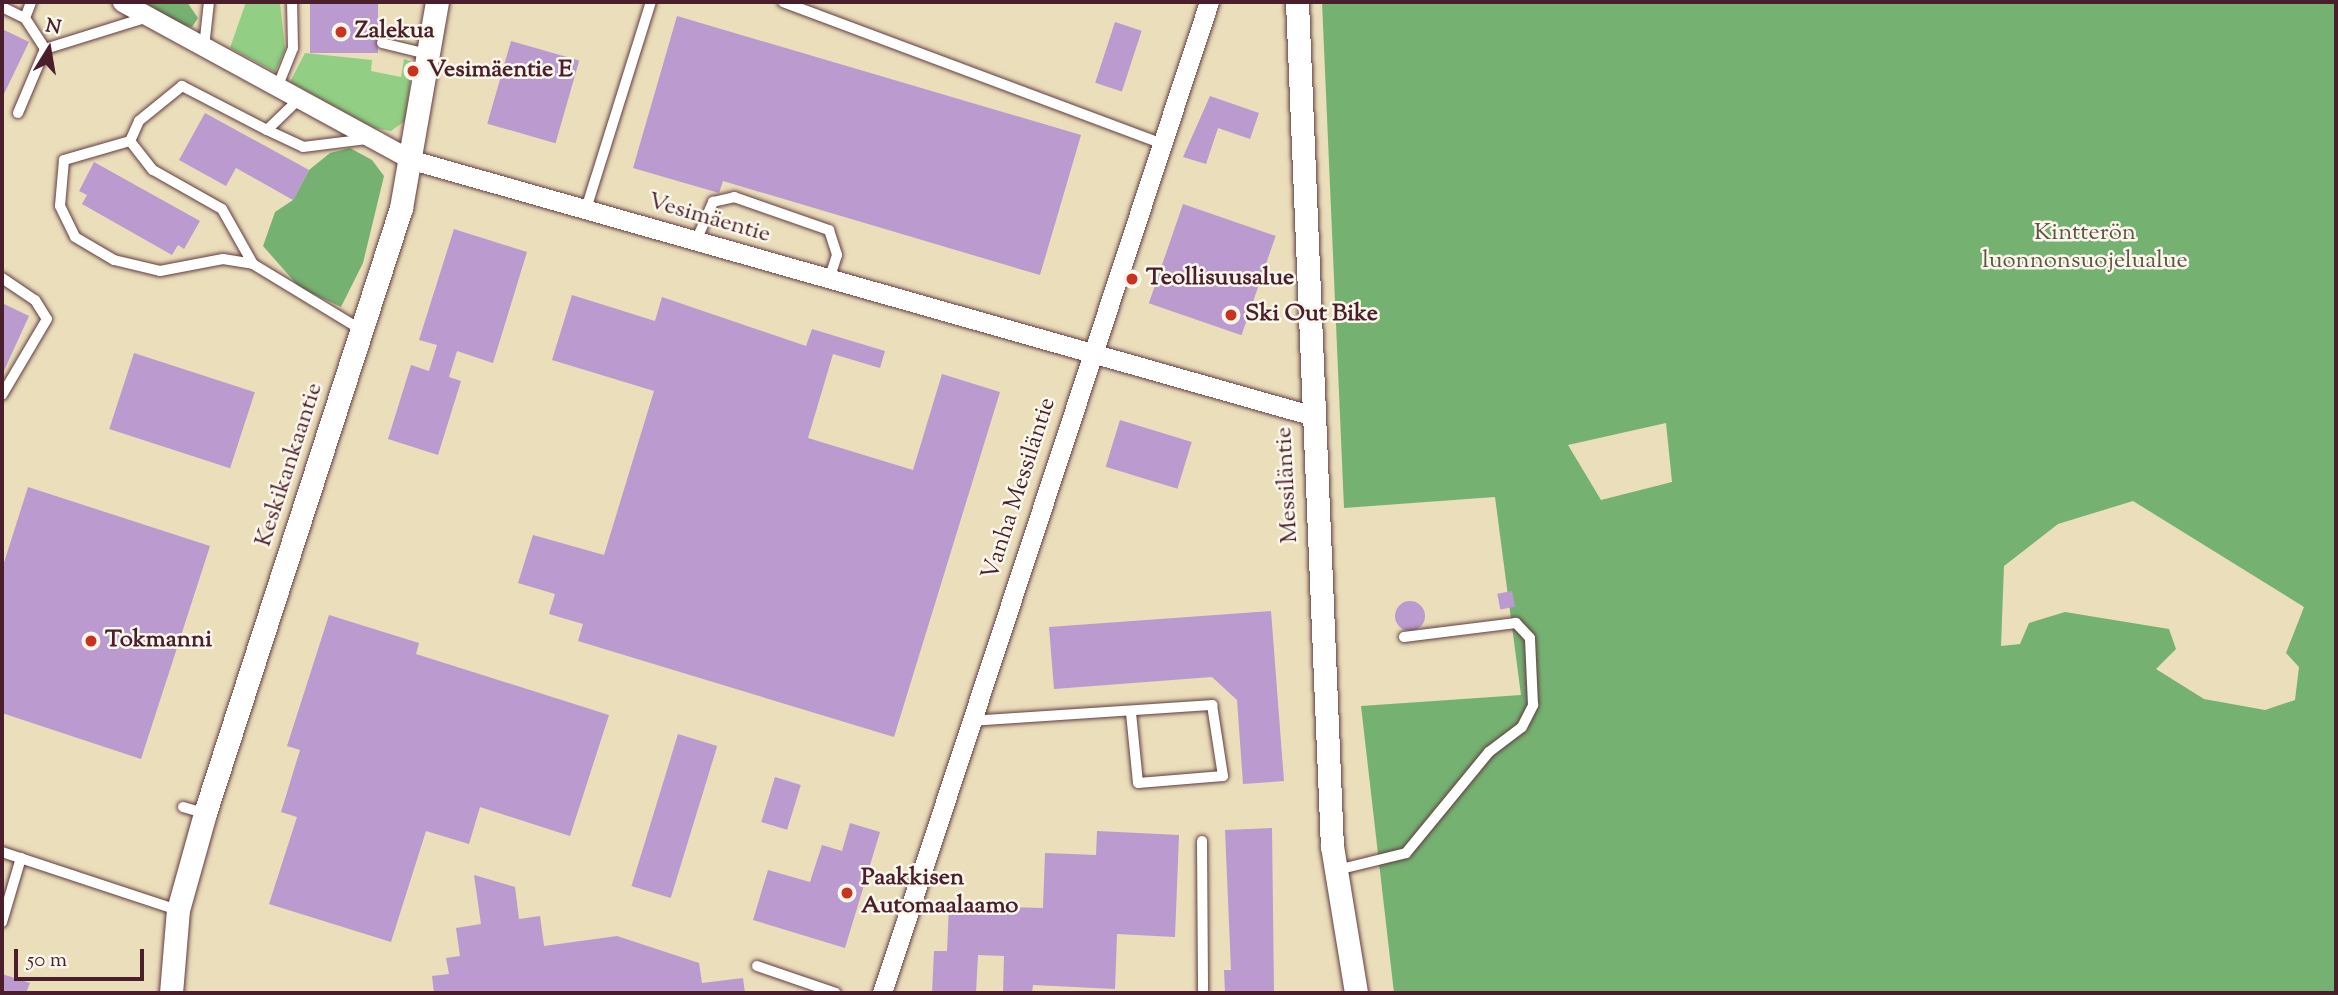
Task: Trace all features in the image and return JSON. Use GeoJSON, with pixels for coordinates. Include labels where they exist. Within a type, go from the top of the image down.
{"type":"FeatureCollection","features":[{"type":"Feature","properties":{"kind":"street","name":"Vesimäentie"},"geometry":{"type":"LineString","coordinates":[[122,2],[367,138],[412,160],[1310,415]]}},
{"type":"Feature","properties":{"kind":"street","name":"Keskikankaantie"},"geometry":{"type":"LineString","coordinates":[[171,993],[178,911],[194,810],[362,330],[412,160],[431,55],[437,2]]}},
{"type":"Feature","properties":{"kind":"street","name":"Vanha Messiläntie"},"geometry":{"type":"LineString","coordinates":[[882,993],[1090,353],[1209,2]]}},
{"type":"Feature","properties":{"kind":"street","name":"Messiläntie"},"geometry":{"type":"LineString","coordinates":[[1297,2],[1310,415],[1336,870],[1356,993]]}},
{"type":"Feature","properties":{"kind":"street","name":"Keskikankaantie"},"geometry":{"type":"LineString","coordinates":[[158,993],[175,940]]}},
{"type":"Feature","properties":{"kind":"street","name":"Messiläntie"},"geometry":{"type":"LineString","coordinates":[[1352,964],[1365,993]]}},
{"type":"Feature","properties":{"kind":"lane"},"geometry":{"type":"LineString","coordinates":[[25,18],[31,2]]}},
{"type":"Feature","properties":{"kind":"lane"},"geometry":{"type":"LineString","coordinates":[[204,47],[209,2]]}},
{"type":"Feature","properties":{"kind":"lane"},"geometry":{"type":"LineString","coordinates":[[277,88],[293,48],[292,2]]}},
{"type":"Feature","properties":{"kind":"lane"},"geometry":{"type":"LineString","coordinates":[[586,209],[651,2]]}},
{"type":"Feature","properties":{"kind":"lane"},"geometry":{"type":"LineString","coordinates":[[783,2],[1160,143]]}},
{"type":"Feature","properties":{"kind":"lane"},"geometry":{"type":"LineString","coordinates":[[2,7],[25,18],[45,49]]}},
{"type":"Feature","properties":{"kind":"lane"},"geometry":{"type":"LineString","coordinates":[[18,113],[45,49],[148,16]]}},
{"type":"Feature","properties":{"kind":"lane"},"geometry":{"type":"LineString","coordinates":[[382,43],[431,55]]}},
{"type":"Feature","properties":{"kind":"lane"},"geometry":{"type":"LineString","coordinates":[[362,330],[253,264],[223,259],[160,271],[114,260],[75,237],[61,206],[64,160],[130,141],[139,121],[182,86],[303,147],[367,138]]}},
{"type":"Feature","properties":{"kind":"lane"},"geometry":{"type":"LineString","coordinates":[[267,130],[298,100]]}},
{"type":"Feature","properties":{"kind":"lane"},"geometry":{"type":"LineString","coordinates":[[130,141],[153,170],[222,209],[253,264]]}},
{"type":"Feature","properties":{"kind":"lane"},"geometry":{"type":"LineString","coordinates":[[696,241],[713,202],[734,197],[829,230],[837,255],[830,279]]}},
{"type":"Feature","properties":{"kind":"lane"},"geometry":{"type":"LineString","coordinates":[[2,278],[34,300],[47,319],[2,396]]}},
{"type":"Feature","properties":{"kind":"lane"},"geometry":{"type":"LineString","coordinates":[[1336,870],[1406,853],[1489,752],[1522,727],[1533,705],[1530,638],[1516,623],[1404,637]]}},
{"type":"Feature","properties":{"kind":"lane"},"geometry":{"type":"LineString","coordinates":[[970,721],[1131,713],[1212,705],[1223,776],[1138,783],[1131,713]]}},
{"type":"Feature","properties":{"kind":"lane"},"geometry":{"type":"LineString","coordinates":[[1202,841],[1203,993]]}},
{"type":"Feature","properties":{"kind":"lane"},"geometry":{"type":"LineString","coordinates":[[2,852],[178,911]]}},
{"type":"Feature","properties":{"kind":"lane"},"geometry":{"type":"LineString","coordinates":[[2,922],[21,858]]}},
{"type":"Feature","properties":{"kind":"lane"},"geometry":{"type":"LineString","coordinates":[[757,966],[836,993]]}},
{"type":"Feature","properties":{"kind":"green space"},"geometry":{"type":"Polygon","coordinates":[[[144,2],[187,2],[198,18],[192,27],[180,24],[144,2]]]}},
{"type":"Feature","properties":{"kind":"green space"},"geometry":{"type":"Polygon","coordinates":[[[246,2],[280,2],[285,50],[275,72],[230,48],[246,2]]]}},
{"type":"Feature","properties":{"kind":"green space","name":"Kintterön luonnonsuojelualue"},"geometry":{"type":"Polygon","coordinates":[[[1322,2],[2336,2],[2336,993],[1394,993],[1361,706],[1521,695],[1495,497],[1344,508],[1322,2]],[[1666,423],[1568,445],[1601,500],[1672,482],[1666,423]],[[2133,501],[2058,524],[2004,566],[2001,646],[2020,644],[2029,623],[2065,612],[2169,629],[2176,649],[2156,669],[2204,699],[2265,710],[2295,700],[2299,667],[2286,653],[2304,607],[2133,501]]]}},
{"type":"Feature","properties":{"kind":"green space"},"geometry":{"type":"Polygon","coordinates":[[[305,53],[372,60],[371,71],[401,77],[404,59],[413,62],[405,121],[391,131],[374,128],[290,82],[305,53]]]}},
{"type":"Feature","properties":{"kind":"green space"},"geometry":{"type":"Polygon","coordinates":[[[350,148],[372,160],[384,176],[363,263],[341,307],[300,288],[263,246],[275,212],[293,200],[309,170],[330,153],[350,148]]]}},
{"type":"Feature","properties":{"kind":"building","name":"Zalekua"},"geometry":{"type":"Polygon","coordinates":[[[310,2],[378,2],[378,53],[310,53],[310,2]]]}},
{"type":"Feature","properties":{"kind":"building"},"geometry":{"type":"Polygon","coordinates":[[[677,16],[1081,135],[1040,275],[723,181],[719,193],[633,168],[677,16]]]}},
{"type":"Feature","properties":{"kind":"building"},"geometry":{"type":"Polygon","coordinates":[[[1115,22],[1142,31],[1122,92],[1095,83],[1115,22]]]}},
{"type":"Feature","properties":{"kind":"building"},"geometry":{"type":"Polygon","coordinates":[[[2,29],[29,42],[2,98],[2,29]]]}},
{"type":"Feature","properties":{"kind":"building"},"geometry":{"type":"Polygon","coordinates":[[[511,41],[579,61],[556,143],[487,124],[511,41]]]}},
{"type":"Feature","properties":{"kind":"building"},"geometry":{"type":"Polygon","coordinates":[[[1210,96],[1259,113],[1250,139],[1218,128],[1206,164],[1183,157],[1210,96]]]}},
{"type":"Feature","properties":{"kind":"building"},"geometry":{"type":"Polygon","coordinates":[[[205,113],[309,170],[293,200],[236,168],[226,186],[179,160],[205,113]]]}},
{"type":"Feature","properties":{"kind":"building"},"geometry":{"type":"Polygon","coordinates":[[[94,162],[200,221],[184,249],[178,245],[172,255],[82,204],[87,195],[79,191],[94,162]]]}},
{"type":"Feature","properties":{"kind":"building"},"geometry":{"type":"Polygon","coordinates":[[[1183,204],[1276,236],[1241,335],[1149,303],[1183,204]]]}},
{"type":"Feature","properties":{"kind":"building"},"geometry":{"type":"Polygon","coordinates":[[[454,229],[527,252],[493,363],[457,351],[449,377],[461,381],[438,455],[388,439],[411,365],[429,371],[437,345],[419,340],[454,229]]]}},
{"type":"Feature","properties":{"kind":"building"},"geometry":{"type":"Polygon","coordinates":[[[572,295],[655,321],[662,297],[806,346],[812,329],[885,351],[880,368],[833,354],[808,438],[913,470],[942,374],[1000,392],[894,737],[578,641],[583,624],[549,614],[555,594],[518,583],[533,535],[604,555],[654,391],[552,360],[572,295]]]}},
{"type":"Feature","properties":{"kind":"building"},"geometry":{"type":"Polygon","coordinates":[[[2,303],[29,316],[2,375],[2,303]]]}},
{"type":"Feature","properties":{"kind":"building"},"geometry":{"type":"Polygon","coordinates":[[[134,353],[255,392],[230,468],[109,429],[134,353]]]}},
{"type":"Feature","properties":{"kind":"building"},"geometry":{"type":"Polygon","coordinates":[[[1120,420],[1192,442],[1177,489],[1106,467],[1120,420]]]}},
{"type":"Feature","properties":{"kind":"building","name":"Tokmanni"},"geometry":{"type":"Polygon","coordinates":[[[28,487],[210,546],[141,759],[2,713],[2,569],[28,487]]]}},
{"type":"Feature","properties":{"kind":"building"},"geometry":{"type":"Polygon","coordinates":[[[1512,591],[1515,607],[1500,610],[1497,594],[1512,591]]]}},
{"type":"Feature","properties":{"kind":"building"},"geometry":{"type":"Polygon","coordinates":[[[1410,601],[1416,602],[1424,610],[1424,622],[1416,630],[1410,631],[1404,630],[1396,622],[1395,616],[1396,610],[1404,602],[1410,601]]]}},
{"type":"Feature","properties":{"kind":"building"},"geometry":{"type":"Polygon","coordinates":[[[1271,611],[1284,781],[1243,784],[1237,700],[1212,677],[1054,689],[1049,627],[1271,611]]]}},
{"type":"Feature","properties":{"kind":"building"},"geometry":{"type":"Polygon","coordinates":[[[329,615],[419,643],[416,654],[609,715],[570,836],[480,807],[469,844],[426,831],[391,942],[269,904],[297,817],[281,812],[300,750],[287,746],[329,615]]]}},
{"type":"Feature","properties":{"kind":"building"},"geometry":{"type":"Polygon","coordinates":[[[678,734],[717,746],[671,898],[632,886],[678,734]]]}},
{"type":"Feature","properties":{"kind":"building"},"geometry":{"type":"Polygon","coordinates":[[[775,777],[801,785],[787,830],[761,822],[775,777]]]}},
{"type":"Feature","properties":{"kind":"building"},"geometry":{"type":"Polygon","coordinates":[[[850,823],[880,832],[845,948],[753,920],[768,870],[810,882],[822,845],[842,851],[850,823]]]}},
{"type":"Feature","properties":{"kind":"building"},"geometry":{"type":"Polygon","coordinates":[[[1272,828],[1274,993],[1225,993],[1224,970],[1231,970],[1225,830],[1272,828]]]}},
{"type":"Feature","properties":{"kind":"building"},"geometry":{"type":"Polygon","coordinates":[[[1097,831],[1179,835],[1175,937],[1117,934],[1115,989],[1033,985],[1032,993],[1003,993],[1004,956],[978,955],[976,993],[932,993],[934,951],[947,951],[949,905],[1043,908],[1045,853],[1096,855],[1097,831]]]}},
{"type":"Feature","properties":{"kind":"building"},"geometry":{"type":"Polygon","coordinates":[[[474,875],[515,887],[519,919],[540,916],[544,946],[617,936],[699,963],[702,983],[743,978],[745,993],[434,993],[432,976],[449,974],[446,958],[460,956],[456,928],[481,924],[474,875]]]}},
{"type":"Feature","properties":{"kind":"building"},"geometry":{"type":"Polygon","coordinates":[[[2,974],[30,983],[26,993],[2,993],[2,974]]]}},
{"type":"Feature","properties":{"kind":"place","name":"Zalekua"},"geometry":{"type":"Point","coordinates":[341,32]}},
{"type":"Feature","properties":{"kind":"place","name":"Vesimäentie E"},"geometry":{"type":"Point","coordinates":[413,71]}},
{"type":"Feature","properties":{"kind":"place","name":"Teollisuusalue"},"geometry":{"type":"Point","coordinates":[1132,279]}},
{"type":"Feature","properties":{"kind":"place","name":"Ski Out Bike"},"geometry":{"type":"Point","coordinates":[1231,315]}},
{"type":"Feature","properties":{"kind":"place","name":"Tokmanni"},"geometry":{"type":"Point","coordinates":[91,641]}},
{"type":"Feature","properties":{"kind":"place","name":"Paakkisen Automaalaamo"},"geometry":{"type":"Point","coordinates":[847,893]}}]}
